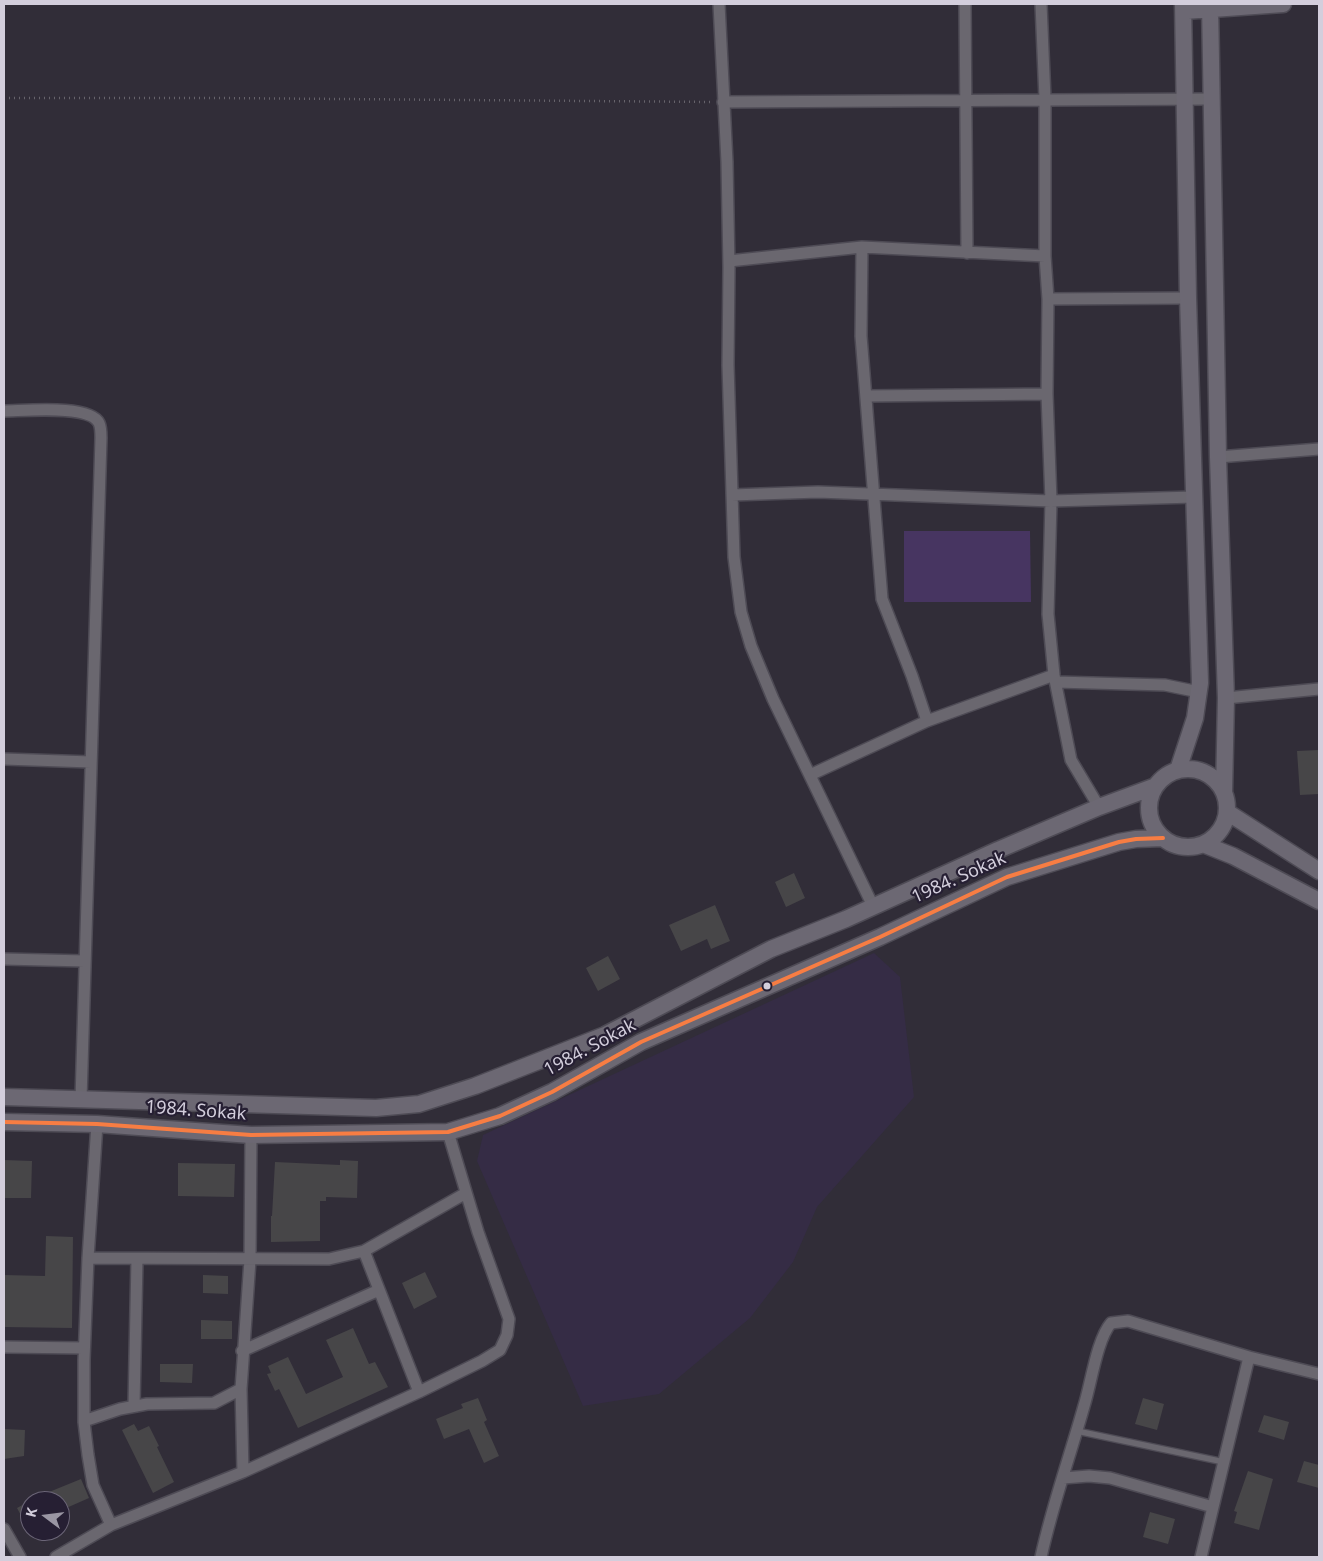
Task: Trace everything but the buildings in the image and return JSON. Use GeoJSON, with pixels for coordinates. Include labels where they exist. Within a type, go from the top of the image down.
{"type":"FeatureCollection","features":[{"type":"Feature","properties":{"kind":"main road"},"geometry":{"type":"LineString","coordinates":[[1178,770],[1195,718],[1200,683],[1188,298],[1184,7],[1283,4]]}},
{"type":"Feature","properties":{"kind":"main road"},"geometry":{"type":"LineString","coordinates":[[1156,786],[1149,804],[1150,814],[1156,831],[1163,838],[1180,846],[1189,847],[1203,844],[1221,829],[1227,812],[1224,793],[1226,698],[1218,457],[1210,7]]}},
{"type":"Feature","properties":{"kind":"main road"},"geometry":{"type":"LineString","coordinates":[[4,1097],[376,1108],[418,1104],[476,1086],[605,1035],[772,949],[1099,807],[1156,786],[1169,774],[1178,770],[1197,770],[1205,773],[1220,785],[1224,793]]}},
{"type":"Feature","properties":{"kind":"main road"},"geometry":{"type":"LineString","coordinates":[[1227,812],[1319,871]]}},
{"type":"Feature","properties":{"kind":"main road","name":"1984. Sokak"},"geometry":{"type":"LineString","coordinates":[[4,1122],[97,1124],[251,1135],[448,1132],[500,1116],[552,1092],[641,1042],[880,937],[1006,877],[1118,842],[1163,838]]}},
{"type":"Feature","properties":{"kind":"main road"},"geometry":{"type":"LineString","coordinates":[[1203,844],[1233,856],[1319,901]]}},
{"type":"Feature","properties":{"kind":"main road"},"geometry":{"type":"LineString","coordinates":[[398,1106],[399,1133]]}},
{"type":"Feature","properties":{"kind":"street"},"geometry":{"type":"LineString","coordinates":[[719,4],[727,162],[729,261],[728,365],[734,557],[742,612],[752,646],[773,699],[874,906]]}},
{"type":"Feature","properties":{"kind":"street"},"geometry":{"type":"LineString","coordinates":[[965,4],[967,253]]}},
{"type":"Feature","properties":{"kind":"street"},"geometry":{"type":"LineString","coordinates":[[1041,4],[1045,100],[1045,256],[1048,299],[1047,394],[1051,501],[1048,614],[1055,678],[1071,760],[1099,807]]}},
{"type":"Feature","properties":{"kind":"street"},"geometry":{"type":"LineString","coordinates":[[723,102],[1212,99]]}},
{"type":"Feature","properties":{"kind":"street"},"geometry":{"type":"LineString","coordinates":[[729,261],[862,248],[1045,256]]}},
{"type":"Feature","properties":{"kind":"street"},"geometry":{"type":"LineString","coordinates":[[862,248],[861,336],[882,599],[927,721]]}},
{"type":"Feature","properties":{"kind":"street"},"geometry":{"type":"LineString","coordinates":[[1048,299],[1188,298]]}},
{"type":"Feature","properties":{"kind":"street"},"geometry":{"type":"LineString","coordinates":[[867,396],[1047,394]]}},
{"type":"Feature","properties":{"kind":"street"},"geometry":{"type":"LineString","coordinates":[[4,411],[70,410],[85,413],[96,418],[100,423],[101,448],[81,1099]]}},
{"type":"Feature","properties":{"kind":"street"},"geometry":{"type":"LineString","coordinates":[[1218,457],[1319,449]]}},
{"type":"Feature","properties":{"kind":"street"},"geometry":{"type":"LineString","coordinates":[[732,495],[818,492],[1051,501],[1194,498]]}},
{"type":"Feature","properties":{"kind":"street"},"geometry":{"type":"LineString","coordinates":[[810,775],[927,721],[1055,678],[1165,685],[1199,692]]}},
{"type":"Feature","properties":{"kind":"street"},"geometry":{"type":"LineString","coordinates":[[1226,698],[1319,690]]}},
{"type":"Feature","properties":{"kind":"street"},"geometry":{"type":"LineString","coordinates":[[4,759],[91,762]]}},
{"type":"Feature","properties":{"kind":"street"},"geometry":{"type":"LineString","coordinates":[[4,959],[85,961]]}},
{"type":"Feature","properties":{"kind":"street"},"geometry":{"type":"LineString","coordinates":[[97,1124],[84,1348],[84,1421],[94,1485],[111,1525]]}},
{"type":"Feature","properties":{"kind":"street"},"geometry":{"type":"LineString","coordinates":[[56,1557],[111,1525],[243,1472],[419,1392],[500,1350],[506,1335],[508,1319],[478,1232],[448,1132]]}},
{"type":"Feature","properties":{"kind":"street"},"geometry":{"type":"LineString","coordinates":[[243,1472],[241,1389],[242,1351],[250,1260],[251,1135]]}},
{"type":"Feature","properties":{"kind":"street"},"geometry":{"type":"LineString","coordinates":[[88,1258],[329,1259],[364,1251],[466,1193]]}},
{"type":"Feature","properties":{"kind":"street"},"geometry":{"type":"LineString","coordinates":[[364,1251],[419,1392]]}},
{"type":"Feature","properties":{"kind":"street"},"geometry":{"type":"LineString","coordinates":[[134,1406],[137,1259]]}},
{"type":"Feature","properties":{"kind":"street"},"geometry":{"type":"LineString","coordinates":[[242,1351],[379,1290]]}},
{"type":"Feature","properties":{"kind":"street"},"geometry":{"type":"LineString","coordinates":[[1041,1557],[1098,1354],[1106,1328],[1111,1323],[1128,1321],[1249,1357],[1319,1374]]}},
{"type":"Feature","properties":{"kind":"street"},"geometry":{"type":"LineString","coordinates":[[4,1347],[84,1348]]}},
{"type":"Feature","properties":{"kind":"street"},"geometry":{"type":"LineString","coordinates":[[1201,1557],[1249,1357]]}},
{"type":"Feature","properties":{"kind":"street"},"geometry":{"type":"LineString","coordinates":[[84,1421],[120,1409],[147,1404],[214,1403],[241,1389]]}},
{"type":"Feature","properties":{"kind":"street"},"geometry":{"type":"LineString","coordinates":[[1063,1478],[1090,1476],[1110,1478],[1213,1507]]}},
{"type":"Feature","properties":{"kind":"street"},"geometry":{"type":"LineString","coordinates":[[4,1529],[20,1557]]}},
{"type":"Feature","properties":{"kind":"lane"},"geometry":{"type":"LineString","coordinates":[[1077,1431],[1224,1462]]}},
{"type":"Feature","properties":{"kind":"path"},"geometry":{"type":"LineString","coordinates":[[4,98],[723,102]]}},
{"type":"Feature","properties":{"kind":"shaded area"},"geometry":{"type":"Polygon","coordinates":[[[904,531],[1030,531],[1031,602],[904,602],[904,531]]]}},
{"type":"Feature","properties":{"kind":"shaded area"},"geometry":{"type":"Polygon","coordinates":[[[874,953],[900,977],[914,1097],[817,1207],[793,1262],[750,1318],[659,1394],[583,1406],[477,1161],[483,1135],[874,953]]]}},
{"type":"Feature","properties":{"kind":"transit line"},"geometry":{"type":"LineString","coordinates":[[4,1122],[97,1124],[251,1135],[448,1132],[500,1116],[552,1092],[641,1042],[880,937],[1007,877],[1119,842],[1163,838]]}}]}
